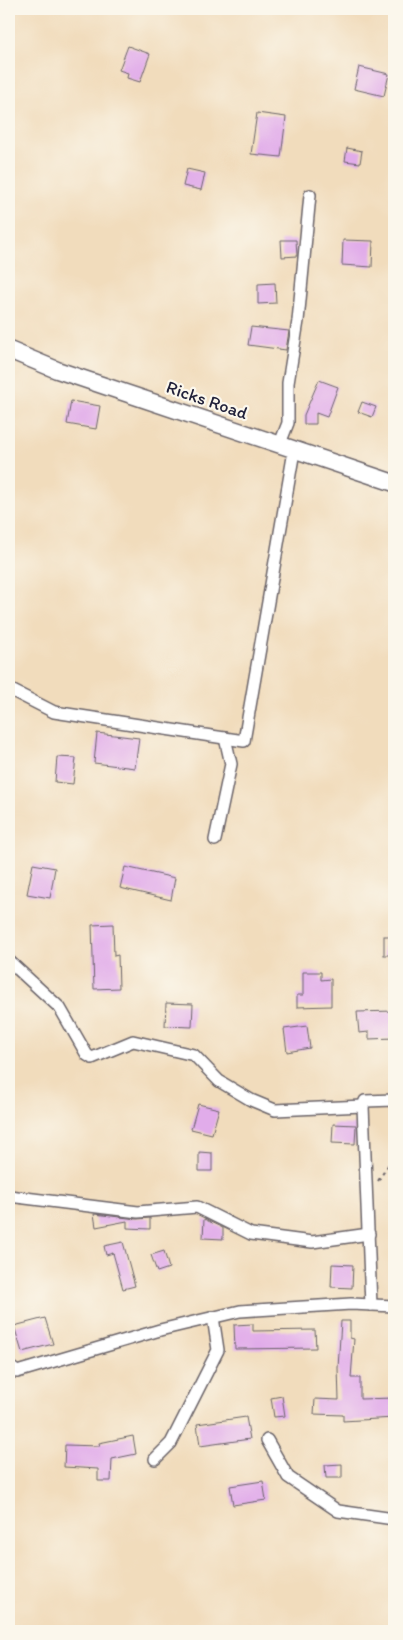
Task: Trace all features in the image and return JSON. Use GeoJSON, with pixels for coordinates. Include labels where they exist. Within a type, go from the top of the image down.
{"type":"FeatureCollection","features":[{"type":"Feature","properties":{"kind":"street"},"geometry":{"type":"LineString","coordinates":[[9,689],[54,712],[244,741],[286,448],[288,383],[298,321],[310,195]]}},
{"type":"Feature","properties":{"kind":"street","name":"Ricks Road"},"geometry":{"type":"LineString","coordinates":[[9,350],[57,370],[394,483]]}},
{"type":"Feature","properties":{"kind":"street"},"geometry":{"type":"LineString","coordinates":[[215,840],[231,764],[225,738]]}},
{"type":"Feature","properties":{"kind":"street"},"geometry":{"type":"LineString","coordinates":[[9,961],[60,1008],[87,1055],[92,1058],[133,1041],[194,1055],[219,1081],[251,1100],[275,1110],[363,1106]]}},
{"type":"Feature","properties":{"kind":"street"},"geometry":{"type":"LineString","coordinates":[[371,1305],[363,1106],[365,1100],[394,1100]]}},
{"type":"Feature","properties":{"kind":"street"},"geometry":{"type":"LineString","coordinates":[[9,1196],[138,1212],[197,1207],[251,1234],[312,1242],[369,1234]]}},
{"type":"Feature","properties":{"kind":"street"},"geometry":{"type":"LineString","coordinates":[[9,1366],[17,1372],[240,1310],[351,1304],[394,1306]]}},
{"type":"Feature","properties":{"kind":"street"},"geometry":{"type":"LineString","coordinates":[[155,1459],[171,1443],[218,1350],[213,1317]]}},
{"type":"Feature","properties":{"kind":"street"},"geometry":{"type":"LineString","coordinates":[[267,1440],[288,1477],[338,1511],[394,1519]]}},
{"type":"Feature","properties":{"kind":"path"},"geometry":{"type":"LineString","coordinates":[[368,1198],[394,1156]]}},
{"type":"Feature","properties":{"kind":"building"},"geometry":{"type":"Polygon","coordinates":[[[128,46],[150,54],[140,82],[127,78],[128,73],[119,70],[128,46]]]}},
{"type":"Feature","properties":{"kind":"building"},"geometry":{"type":"Polygon","coordinates":[[[359,67],[389,74],[384,96],[354,89],[359,67]]]}},
{"type":"Feature","properties":{"kind":"building"},"geometry":{"type":"Polygon","coordinates":[[[257,113],[286,117],[281,157],[251,154],[257,113]]]}},
{"type":"Feature","properties":{"kind":"building"},"geometry":{"type":"Polygon","coordinates":[[[347,148],[362,151],[360,163],[345,161],[347,148]]]}},
{"type":"Feature","properties":{"kind":"building"},"geometry":{"type":"Polygon","coordinates":[[[187,169],[205,173],[201,190],[183,186],[187,169]]]}},
{"type":"Feature","properties":{"kind":"building"},"geometry":{"type":"Polygon","coordinates":[[[281,240],[296,240],[297,256],[282,257],[281,240]]]}},
{"type":"Feature","properties":{"kind":"building"},"geometry":{"type":"Polygon","coordinates":[[[343,240],[373,241],[372,267],[342,265],[343,240]]]}},
{"type":"Feature","properties":{"kind":"building"},"geometry":{"type":"Polygon","coordinates":[[[275,283],[276,303],[258,304],[258,284],[275,283]]]}},
{"type":"Feature","properties":{"kind":"building"},"geometry":{"type":"Polygon","coordinates":[[[251,327],[289,331],[286,350],[248,345],[251,327]]]}},
{"type":"Feature","properties":{"kind":"building"},"geometry":{"type":"Polygon","coordinates":[[[319,380],[338,387],[327,417],[316,413],[316,424],[304,424],[304,415],[319,380]]]}},
{"type":"Feature","properties":{"kind":"building"},"geometry":{"type":"Polygon","coordinates":[[[71,401],[100,406],[96,429],[67,424],[71,401]]]}},
{"type":"Feature","properties":{"kind":"building"},"geometry":{"type":"Polygon","coordinates":[[[362,402],[376,407],[372,417],[358,412],[362,402]]]}},
{"type":"Feature","properties":{"kind":"building"},"geometry":{"type":"Polygon","coordinates":[[[97,733],[139,738],[135,768],[94,763],[97,733]]]}},
{"type":"Feature","properties":{"kind":"building"},"geometry":{"type":"Polygon","coordinates":[[[57,757],[76,758],[73,784],[55,782],[57,757]]]}},
{"type":"Feature","properties":{"kind":"building"},"geometry":{"type":"Polygon","coordinates":[[[33,864],[55,868],[50,898],[27,894],[33,864]]]}},
{"type":"Feature","properties":{"kind":"building"},"geometry":{"type":"Polygon","coordinates":[[[125,867],[175,878],[171,900],[120,888],[125,867]]]}},
{"type":"Feature","properties":{"kind":"building"},"geometry":{"type":"Polygon","coordinates":[[[113,924],[114,956],[118,955],[119,988],[94,989],[92,925],[113,924]]]}},
{"type":"Feature","properties":{"kind":"building"},"geometry":{"type":"Polygon","coordinates":[[[384,936],[394,936],[394,955],[384,955],[384,936]]]}},
{"type":"Feature","properties":{"kind":"building"},"geometry":{"type":"Polygon","coordinates":[[[303,972],[321,972],[321,980],[331,979],[331,1006],[297,1007],[297,995],[303,995],[303,972]]]}},
{"type":"Feature","properties":{"kind":"building"},"geometry":{"type":"Polygon","coordinates":[[[166,1003],[193,1004],[192,1027],[165,1026],[166,1003]]]}},
{"type":"Feature","properties":{"kind":"building"},"geometry":{"type":"Polygon","coordinates":[[[394,1011],[394,1038],[369,1039],[369,1032],[359,1033],[357,1012],[394,1011]]]}},
{"type":"Feature","properties":{"kind":"building"},"geometry":{"type":"Polygon","coordinates":[[[307,1026],[310,1048],[287,1052],[284,1029],[307,1026]]]}},
{"type":"Feature","properties":{"kind":"building"},"geometry":{"type":"Polygon","coordinates":[[[198,1104],[219,1109],[212,1134],[191,1129],[198,1104]]]}},
{"type":"Feature","properties":{"kind":"building"},"geometry":{"type":"Polygon","coordinates":[[[333,1124],[356,1125],[355,1144],[332,1143],[333,1124]]]}},
{"type":"Feature","properties":{"kind":"building"},"geometry":{"type":"Polygon","coordinates":[[[199,1152],[212,1153],[212,1171],[199,1171],[199,1152]]]}},
{"type":"Feature","properties":{"kind":"building"},"geometry":{"type":"Polygon","coordinates":[[[94,1214],[137,1219],[150,1218],[150,1229],[127,1228],[127,1221],[96,1227],[94,1214]]]}},
{"type":"Feature","properties":{"kind":"building"},"geometry":{"type":"Polygon","coordinates":[[[204,1219],[223,1228],[223,1239],[203,1238],[204,1219]]]}},
{"type":"Feature","properties":{"kind":"building"},"geometry":{"type":"Polygon","coordinates":[[[123,1242],[135,1286],[123,1289],[113,1253],[106,1255],[104,1246],[123,1242]]]}},
{"type":"Feature","properties":{"kind":"building"},"geometry":{"type":"Polygon","coordinates":[[[164,1251],[169,1268],[157,1272],[151,1255],[164,1251]]]}},
{"type":"Feature","properties":{"kind":"building"},"geometry":{"type":"Polygon","coordinates":[[[332,1264],[353,1265],[352,1288],[331,1287],[332,1264]]]}},
{"type":"Feature","properties":{"kind":"building"},"geometry":{"type":"Polygon","coordinates":[[[45,1318],[53,1344],[22,1352],[14,1326],[45,1318]]]}},
{"type":"Feature","properties":{"kind":"building"},"geometry":{"type":"Polygon","coordinates":[[[341,1321],[350,1321],[350,1338],[354,1339],[351,1378],[360,1378],[360,1399],[394,1398],[394,1418],[343,1421],[343,1415],[314,1414],[315,1399],[339,1400],[338,1368],[341,1321]]]}},
{"type":"Feature","properties":{"kind":"building"},"geometry":{"type":"Polygon","coordinates":[[[253,1324],[253,1331],[315,1330],[316,1348],[235,1349],[234,1325],[253,1324]]]}},
{"type":"Feature","properties":{"kind":"building"},"geometry":{"type":"Polygon","coordinates":[[[282,1396],[285,1416],[274,1417],[271,1398],[282,1396]]]}},
{"type":"Feature","properties":{"kind":"building"},"geometry":{"type":"Polygon","coordinates":[[[246,1417],[250,1439],[200,1446],[197,1424],[246,1417]]]}},
{"type":"Feature","properties":{"kind":"building"},"geometry":{"type":"Polygon","coordinates":[[[133,1436],[136,1454],[112,1459],[111,1481],[98,1481],[98,1469],[64,1467],[65,1445],[100,1446],[99,1443],[133,1436]]]}},
{"type":"Feature","properties":{"kind":"building"},"geometry":{"type":"Polygon","coordinates":[[[342,1464],[342,1478],[326,1478],[325,1465],[342,1464]]]}},
{"type":"Feature","properties":{"kind":"building"},"geometry":{"type":"Polygon","coordinates":[[[263,1481],[266,1500],[233,1505],[230,1486],[263,1481]]]}}]}
